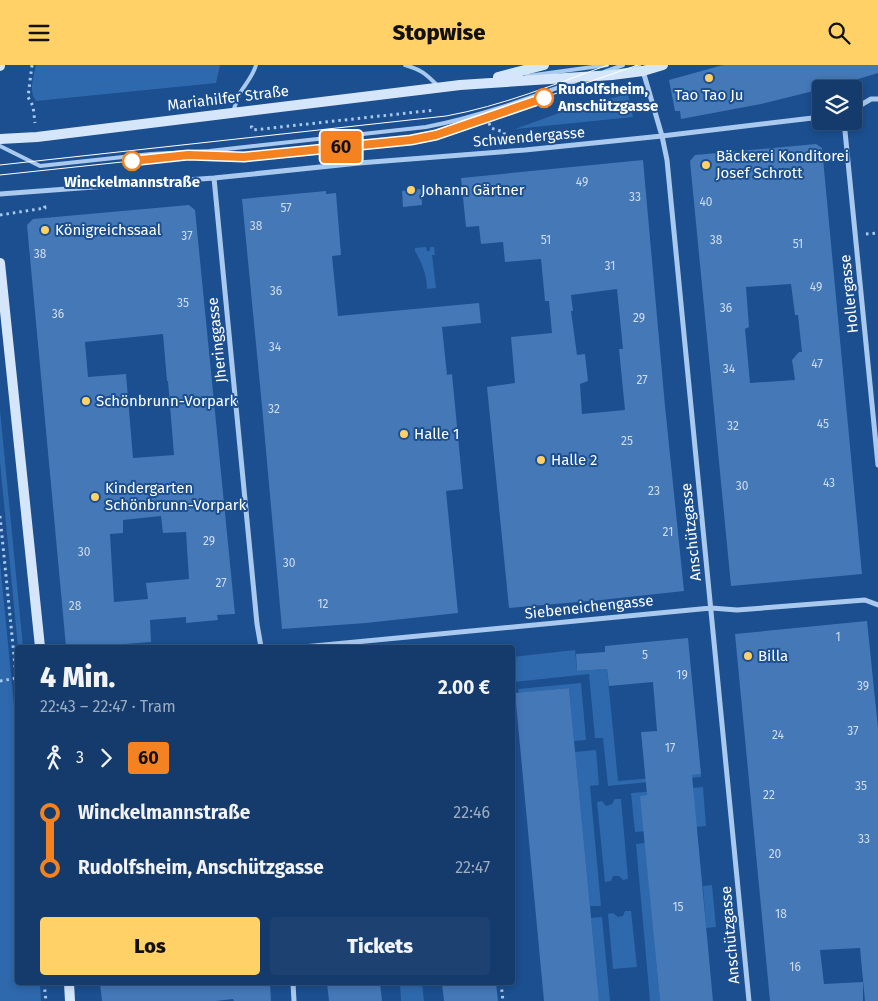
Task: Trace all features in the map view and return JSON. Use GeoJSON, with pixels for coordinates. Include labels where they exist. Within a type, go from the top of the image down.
{"type":"FeatureCollection","features":[{"type":"Feature","properties":{"kind":"street","name":"Mariahilfer Straße"},"geometry":{"type":"LineString","coordinates":[[0,139],[36,137],[439,88],[508,75],[544,65]]}},
{"type":"Feature","properties":{"kind":"street","name":"Mariahilfer Straße"},"geometry":{"type":"LineString","coordinates":[[460,85],[588,77],[663,65]]}},
{"type":"Feature","properties":{"kind":"street","name":"Anschützgasse"},"geometry":{"type":"LineString","coordinates":[[640,68],[668,160],[749,1001]]}},
{"type":"Feature","properties":{"kind":"street"},"geometry":{"type":"LineString","coordinates":[[862,104],[871,99],[878,99]]}},
{"type":"Feature","properties":{"kind":"street","name":"Schwendergasse"},"geometry":{"type":"LineString","coordinates":[[0,194],[214,178],[359,163],[480,154],[662,136],[812,118]]}},
{"type":"Feature","properties":{"kind":"street","name":"Hollergasse"},"geometry":{"type":"LineString","coordinates":[[845,130],[878,465]]}},
{"type":"Feature","properties":{"kind":"street","name":"Jheringgasse"},"geometry":{"type":"LineString","coordinates":[[214,178],[257,624],[261,645]]}},
{"type":"Feature","properties":{"kind":"street"},"geometry":{"type":"LineString","coordinates":[[0,263],[40,645]]}},
{"type":"Feature","properties":{"kind":"street","name":"Siebeneichengasse"},"geometry":{"type":"LineString","coordinates":[[324,645],[712,608],[737,610],[865,600],[878,605]]}},
{"type":"Feature","properties":{"kind":"street"},"geometry":{"type":"LineString","coordinates":[[69,985],[70,1001]]}},
{"type":"Feature","properties":{"kind":"street"},"geometry":{"type":"LineString","coordinates":[[292,985],[294,1001]]}},
{"type":"Feature","properties":{"kind":"lane"},"geometry":{"type":"LineString","coordinates":[[233,113],[240,94],[251,78],[256,65]]}},
{"type":"Feature","properties":{"kind":"lane"},"geometry":{"type":"LineString","coordinates":[[405,65],[425,73],[439,88]]}},
{"type":"Feature","properties":{"kind":"lane"},"geometry":{"type":"LineString","coordinates":[[460,85],[606,65]]}},
{"type":"Feature","properties":{"kind":"lane"},"geometry":{"type":"LineString","coordinates":[[0,145],[40,166],[209,151],[426,127],[486,113],[623,65]]}},
{"type":"Feature","properties":{"kind":"path"},"geometry":{"type":"LineString","coordinates":[[27,106],[33,106]]}},
{"type":"Feature","properties":{"kind":"path"},"geometry":{"type":"LineString","coordinates":[[242,128],[252,127],[253,130],[435,111]]}},
{"type":"Feature","properties":{"kind":"path"},"geometry":{"type":"LineString","coordinates":[[486,113],[491,128],[504,132],[505,137]]}},
{"type":"Feature","properties":{"kind":"path"},"geometry":{"type":"LineString","coordinates":[[0,516],[15,659]]}},
{"type":"Feature","properties":{"kind":"path"},"geometry":{"type":"LineString","coordinates":[[0,681],[15,678]]}},
{"type":"Feature","properties":{"kind":"path"},"geometry":{"type":"LineString","coordinates":[[44,985],[46,1001]]}},
{"type":"Feature","properties":{"kind":"path"},"geometry":{"type":"LineString","coordinates":[[501,985],[503,1001]]}},
{"type":"Feature","properties":{"kind":"shaded area"},"geometry":{"type":"Polygon","coordinates":[[[36,65],[220,65],[216,83],[36,101],[32,89],[36,65]]]}},
{"type":"Feature","properties":{"kind":"shaded area"},"geometry":{"type":"Polygon","coordinates":[[[628,94],[633,117],[515,129],[573,108],[628,94]]]}},
{"type":"Feature","properties":{"kind":"shaded area"},"geometry":{"type":"Polygon","coordinates":[[[426,247],[427,251],[430,251],[430,247],[434,247],[435,255],[432,255],[436,288],[427,289],[424,269],[415,251],[415,248],[426,247]]]}},
{"type":"Feature","properties":{"kind":"shaded area"},"geometry":{"type":"Polygon","coordinates":[[[0,410],[23,645],[18,645],[0,462],[0,410]]]}},
{"type":"Feature","properties":{"kind":"shaded area"},"geometry":{"type":"Polygon","coordinates":[[[0,562],[15,715],[15,985],[40,985],[41,1001],[0,1001],[0,562]]]}},
{"type":"Feature","properties":{"kind":"shaded area"},"geometry":{"type":"Polygon","coordinates":[[[575,650],[577,671],[607,669],[618,781],[701,774],[701,777],[608,786],[603,738],[595,738],[589,674],[515,682],[515,657],[575,650]]]}},
{"type":"Feature","properties":{"kind":"shaded area"},"geometry":{"type":"Polygon","coordinates":[[[581,683],[586,740],[574,741],[569,688],[519,693],[518,689],[581,683]]]}},
{"type":"Feature","properties":{"kind":"shaded area"},"geometry":{"type":"Polygon","coordinates":[[[596,750],[599,785],[590,786],[601,906],[590,906],[575,752],[596,750]]]}},
{"type":"Feature","properties":{"kind":"shaded area"},"geometry":{"type":"Polygon","coordinates":[[[703,787],[706,826],[635,832],[631,793],[703,787]]]}},
{"type":"Feature","properties":{"kind":"shaded area"},"geometry":{"type":"Polygon","coordinates":[[[615,799],[621,799],[628,879],[623,880],[619,876],[613,876],[611,881],[605,882],[597,802],[602,801],[606,806],[612,804],[615,799]]]}},
{"type":"Feature","properties":{"kind":"shaded area"},"geometry":{"type":"Polygon","coordinates":[[[645,843],[660,1001],[650,1001],[636,844],[645,843]]]}},
{"type":"Feature","properties":{"kind":"shaded area"},"geometry":{"type":"Polygon","coordinates":[[[712,885],[716,927],[706,928],[703,886],[712,885]]]}},
{"type":"Feature","properties":{"kind":"shaded area"},"geometry":{"type":"Polygon","coordinates":[[[625,911],[631,911],[637,967],[613,969],[608,914],[613,913],[618,917],[623,916],[625,911]]]}},
{"type":"Feature","properties":{"kind":"shaded area"},"geometry":{"type":"Polygon","coordinates":[[[602,917],[610,1001],[599,1001],[591,918],[602,917]]]}},
{"type":"Feature","properties":{"kind":"shaded area"},"geometry":{"type":"Polygon","coordinates":[[[400,985],[422,985],[424,1001],[401,1001],[400,985]]]}},
{"type":"Feature","properties":{"kind":"building"},"geometry":{"type":"Polygon","coordinates":[[[723,65],[878,65],[878,73],[855,80],[812,80],[812,91],[761,104],[681,119],[680,111],[675,111],[669,80],[723,65]]]}},
{"type":"Feature","properties":{"kind":"building"},"geometry":{"type":"Polygon","coordinates":[[[816,144],[822,148],[862,574],[731,586],[690,161],[695,155],[816,144]],[[791,284],[746,287],[749,327],[745,329],[750,383],[795,380],[792,360],[799,352],[802,352],[798,315],[795,315],[791,284]]]}},
{"type":"Feature","properties":{"kind":"building"},"geometry":{"type":"Polygon","coordinates":[[[643,160],[684,591],[509,608],[487,387],[515,383],[511,337],[552,333],[549,301],[545,301],[541,259],[505,262],[503,242],[481,244],[479,226],[466,227],[461,178],[643,160]],[[617,289],[571,295],[573,311],[571,311],[577,355],[585,354],[588,381],[580,384],[582,414],[625,410],[619,349],[623,349],[617,289]]]}},
{"type":"Feature","properties":{"kind":"building"},"geometry":{"type":"Polygon","coordinates":[[[421,189],[422,205],[403,207],[402,191],[421,189]]]}},
{"type":"Feature","properties":{"kind":"building"},"geometry":{"type":"Polygon","coordinates":[[[326,191],[326,194],[336,193],[341,255],[332,256],[338,316],[479,303],[481,323],[442,327],[447,375],[452,374],[463,489],[446,491],[458,613],[366,623],[282,629],[242,199],[326,191]]]}},
{"type":"Feature","properties":{"kind":"building"},"geometry":{"type":"Polygon","coordinates":[[[189,205],[195,210],[235,614],[217,615],[218,620],[186,623],[186,617],[150,620],[151,642],[113,645],[66,645],[27,225],[33,219],[189,205]],[[163,334],[85,342],[88,377],[126,374],[133,458],[174,455],[163,334]],[[161,516],[123,520],[123,533],[110,534],[114,602],[148,599],[146,583],[189,579],[186,532],[163,533],[161,516]]]}},
{"type":"Feature","properties":{"kind":"building"},"geometry":{"type":"Polygon","coordinates":[[[867,621],[878,728],[878,1001],[865,1001],[860,948],[820,950],[824,984],[863,982],[863,1001],[770,1001],[735,634],[867,621]]]}},
{"type":"Feature","properties":{"kind":"building"},"geometry":{"type":"Polygon","coordinates":[[[688,638],[701,774],[692,775],[713,1001],[660,1001],[640,796],[647,795],[641,732],[657,731],[653,682],[609,686],[607,669],[577,671],[576,654],[605,652],[605,646],[688,638]]]}},
{"type":"Feature","properties":{"kind":"building"},"geometry":{"type":"Polygon","coordinates":[[[569,688],[599,1001],[544,1001],[515,693],[569,688]]]}},
{"type":"Feature","properties":{"kind":"building"},"geometry":{"type":"Polygon","coordinates":[[[100,985],[270,985],[271,1001],[234,1001],[233,999],[216,1001],[102,1001],[100,985]]]}},
{"type":"Feature","properties":{"kind":"building"},"geometry":{"type":"Polygon","coordinates":[[[327,985],[380,985],[382,1001],[329,1001],[327,985]]]}},
{"type":"Feature","properties":{"kind":"building"},"geometry":{"type":"Polygon","coordinates":[[[442,985],[496,985],[498,1001],[444,1001],[442,985]]]}},
{"type":"Feature","properties":{"kind":"tram line"},"geometry":{"type":"LineString","coordinates":[[0,165],[446,116],[508,100],[608,65]]}},
{"type":"Feature","properties":{"kind":"tram line"},"geometry":{"type":"LineString","coordinates":[[0,175],[169,157],[244,157],[411,140],[436,135],[638,65]]}},
{"type":"Feature","properties":{"kind":"tram line","name":"60"},"geometry":{"type":"LineString","coordinates":[[132,161],[188,155],[234,158],[411,140],[436,135],[544,98]]}},
{"type":"Feature","properties":{"kind":"place","name":"Tao Tao Ju"},"geometry":{"type":"Point","coordinates":[709,78]}},
{"type":"Feature","properties":{"kind":"place","name":"Rudolfsheim, Anschützgasse"},"geometry":{"type":"Point","coordinates":[544,98]}},
{"type":"Feature","properties":{"kind":"place","name":"Winckelmannstraße"},"geometry":{"type":"Point","coordinates":[132,161]}},
{"type":"Feature","properties":{"kind":"place","name":"Bäckerei Konditorei Josef Schrott"},"geometry":{"type":"Point","coordinates":[706,165]}},
{"type":"Feature","properties":{"kind":"place","name":"Johann Gärtner"},"geometry":{"type":"Point","coordinates":[411,190]}},
{"type":"Feature","properties":{"kind":"place","name":"Königreichssaal"},"geometry":{"type":"Point","coordinates":[45,230]}},
{"type":"Feature","properties":{"kind":"place","name":"Schönbrunn-Vorpark"},"geometry":{"type":"Point","coordinates":[86,401]}},
{"type":"Feature","properties":{"kind":"place","name":"Halle 1"},"geometry":{"type":"Point","coordinates":[404,434]}},
{"type":"Feature","properties":{"kind":"place","name":"Halle 2"},"geometry":{"type":"Point","coordinates":[541,460]}},
{"type":"Feature","properties":{"kind":"place","name":"Kindergarten Schönbrunn-Vorpark"},"geometry":{"type":"Point","coordinates":[95,497]}},
{"type":"Feature","properties":{"kind":"place","name":"Billa"},"geometry":{"type":"Point","coordinates":[748,656]}}]}
